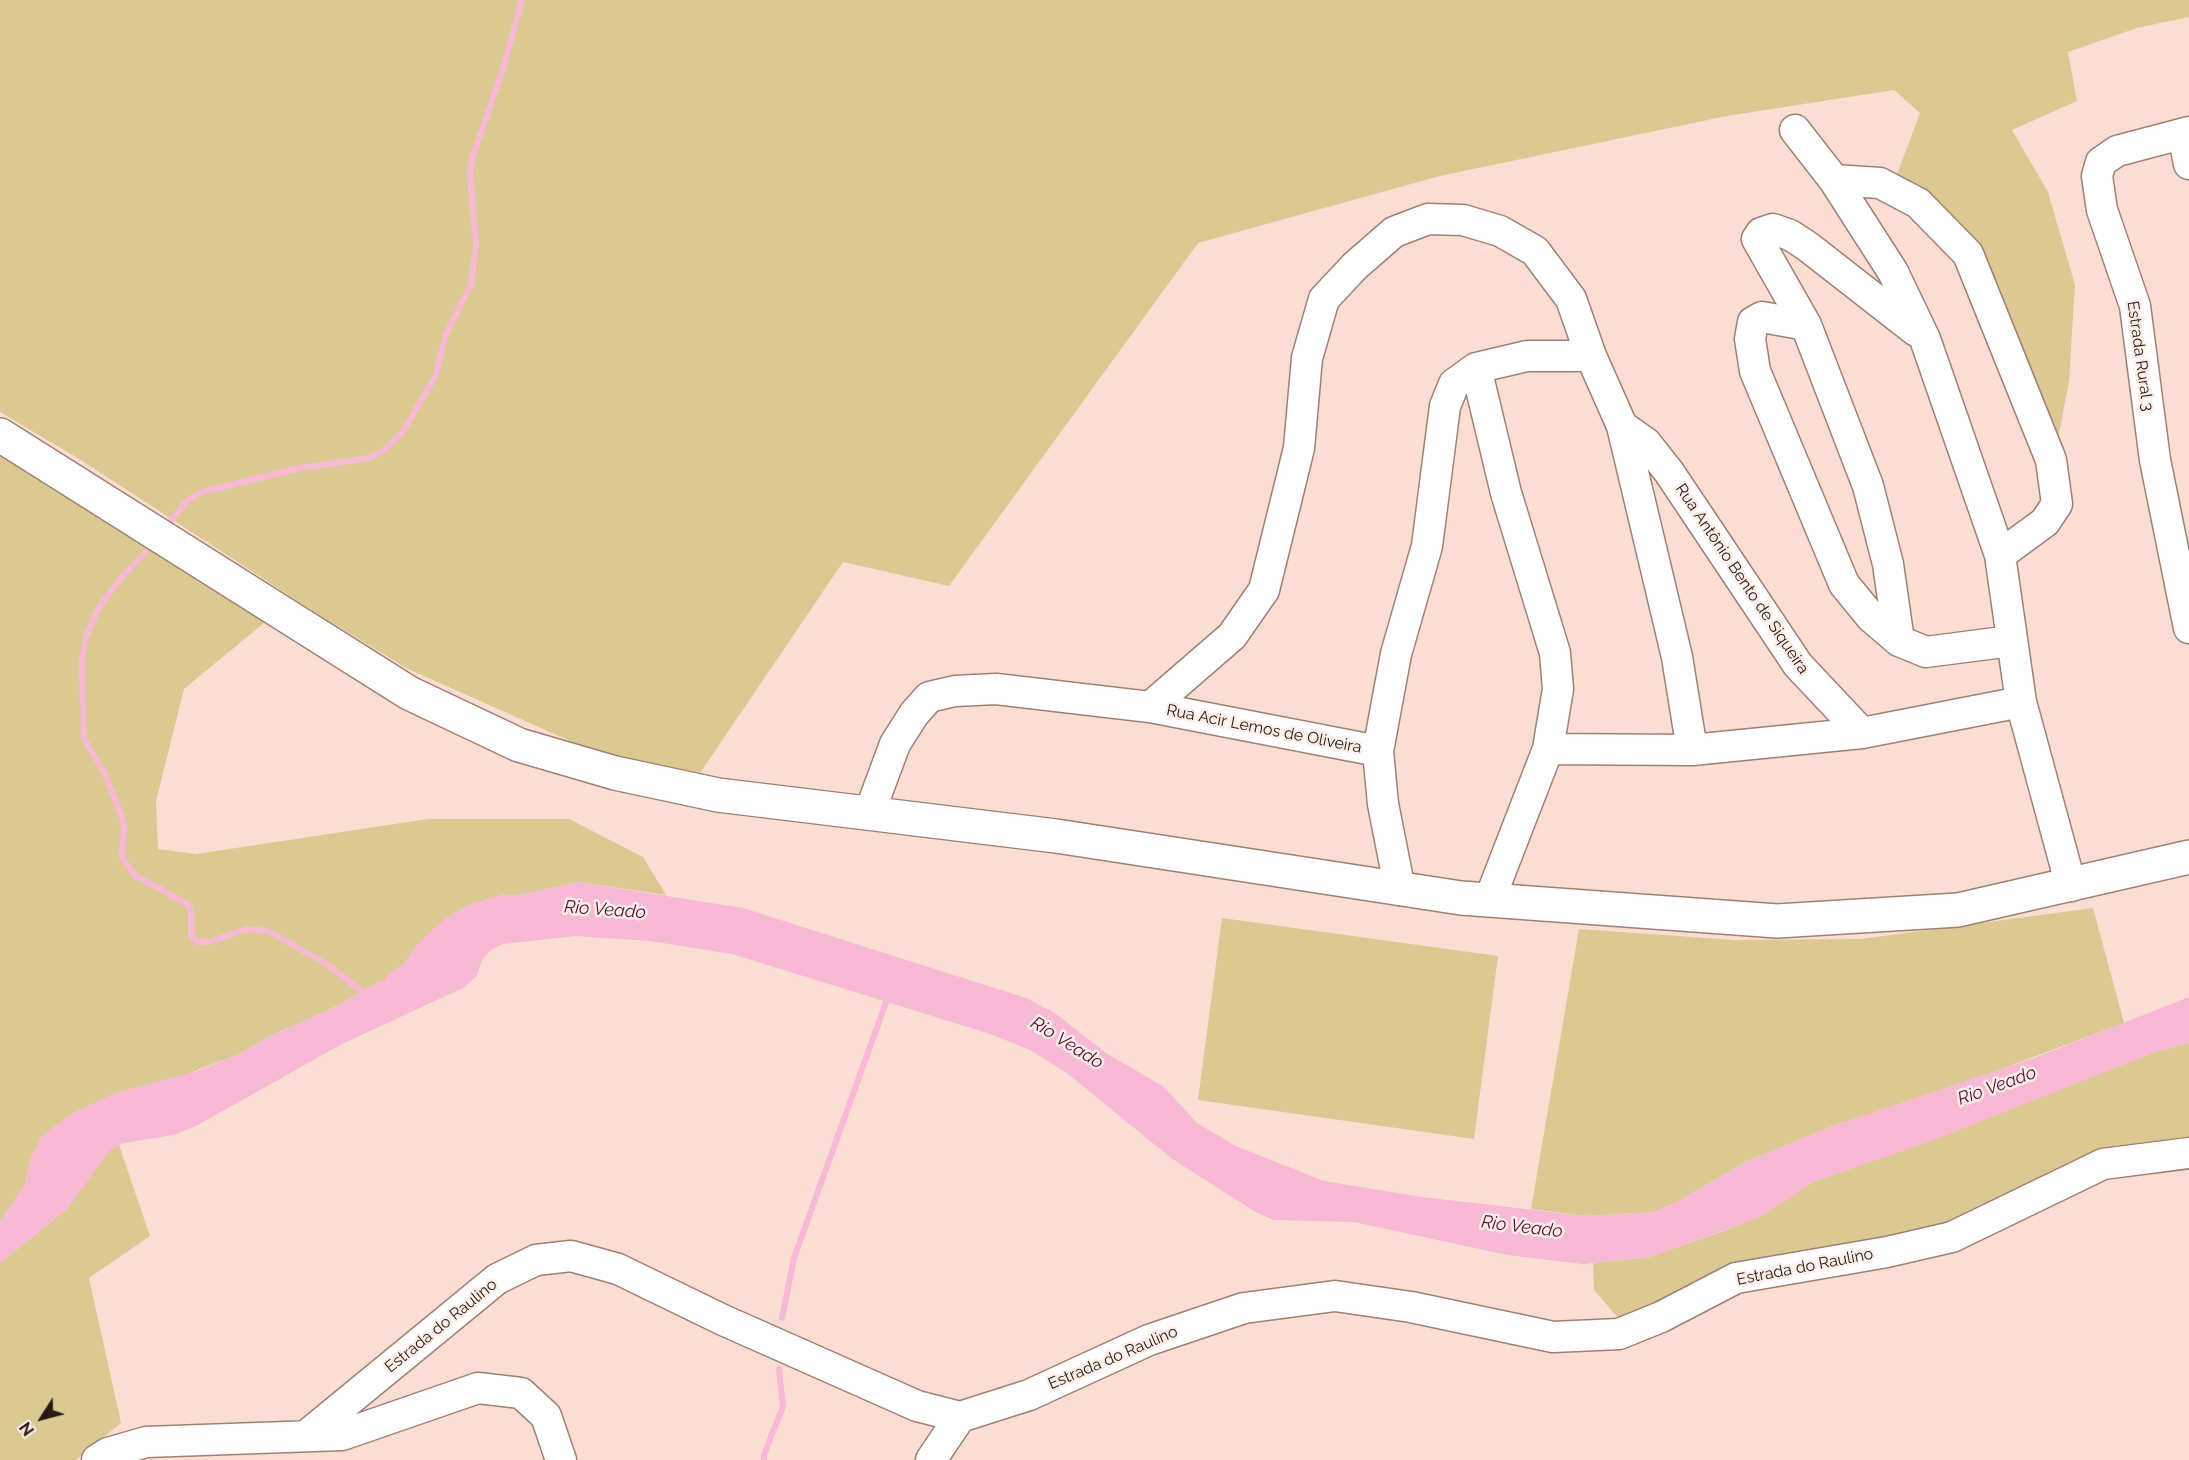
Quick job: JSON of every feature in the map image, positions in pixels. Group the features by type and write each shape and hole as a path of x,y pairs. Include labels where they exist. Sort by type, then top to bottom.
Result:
{"highway":[{"path":"0,435 409,693 519,745 615,773 718,795 1056,836 1400,890 1489,901 1777,921 1958,910 2071,886 2189,857"}],"street":[{"path":"1795,130 1834,180 1893,272 1925,339 2000,555 2021,702 2071,886"},
{"name":"Estrada Rural 3","path":"2189,164 2186,133 2117,151 2101,162 2097,176 2102,210 2135,306 2155,460 2182,565 2189,628"},
{"path":"1834,180 1880,183 1918,203 1968,255 2051,460 2057,504 2045,522 2000,555"},
{"name":"Rua Acir Lemos de Oliveira","path":"1150,707 1232,636 1264,590 1299,448 1307,358 1324,299 1355,266 1394,232 1428,219 1463,220 1500,231 1535,251 1571,299 1591,356"},
{"path":"1899,641 1888,564 1868,486 1806,325 1757,239 1761,232 1773,229 1790,235 1807,246 1901,316 1925,339"},
{"path":"1806,325 1762,317 1753,322 1750,339 1755,371 1844,584 1871,617 1899,641 1926,652 2011,641"},
{"path":"1400,890 1383,804 1378,751 1396,654 1427,546 1445,406 1454,384 1476,368 1527,357 1591,356 1622,426 1677,657 1692,750"},
{"path":"1476,368 1506,493 1555,653 1558,689 1548,749 1489,901"},
{"name":"Rua Antônio Bento de Siqueira","path":"1622,426 1646,443 1669,471 1798,665 1862,733"},
{"name":"Rua Acir Lemos de Oliveira","path":"869,814 895,744 914,714 929,697 955,691 996,689 1150,707 1378,751"},
{"path":"1548,749 1692,750 1862,733 2021,702"},
{"name":"Estrada do Raulino","path":"307,1435 497,1279 536,1260 571,1256 618,1269 723,1320 917,1407 960,1417 1029,1395 1149,1340 1234,1311 1335,1296 1411,1307 1553,1337 1619,1334 1661,1317 1736,1278 1887,1252 1952,1237 2103,1164 2189,1154"},
{"path":"97,1460 108,1453 146,1442 342,1435 478,1388 521,1393 546,1416 561,1460"},
{"path":"932,1460 960,1417"}],"shaded area":[{"path":"0,0 2189,0 2189,17 2137,28 2068,52 2077,101 2012,130 2048,192 2075,285 2069,381 2056,450 1983,285 1889,196 1920,113 1894,90 1727,116 1440,176 1198,243 949,586 843,562 694,782 624,765 406,668 321,616 79,459 0,412"},
{"path":"0,445 270,618 184,689 156,801 158,849 196,854 428,819 569,819 643,857 666,895 579,882 515,896 484,909 449,942 409,973 377,983 327,1011 272,1035 237,1055 197,1070 31,1158 25,1185 0,1221"},
{"path":"2093,908 2124,1023 1929,1096 1841,1123 1747,1161 1677,1202 1654,1212 1586,1216 1531,1209 1579,929 1734,940 1861,939"},
{"path":"1222,918 1498,956 1474,1139 1198,1100"},
{"path":"2189,1043 2189,1151 1928,1235 1625,1326 1594,1290 1593,1263 1649,1257 1729,1229 1765,1214 1811,1183 2155,1052"},
{"path":"119,1145 150,1236 89,1278 121,1423 76,1460 0,1460 0,1263 69,1207 108,1151"}],"water":[{"path":"579,882 743,908 1026,998 1055,1013 1106,1053 1164,1087 1197,1123 1236,1146 1324,1181 1422,1197 1586,1216 1654,1212 1677,1202 1747,1161 1841,1123 2034,1058 2189,997 2189,1043 2155,1052 1942,1137 1811,1183 1765,1214 1742,1224 1649,1257 1583,1264 1507,1255 1354,1222 1273,1220 1254,1211 1171,1158 1068,1074 1030,1050 990,1034 732,954 650,941 576,936 503,944 491,950 482,960 476,977 463,988 342,1044 196,1126 174,1135 124,1143 109,1151 69,1207 0,1263 0,1221 25,1185 31,1158 42,1135 75,1112 115,1093 197,1071 237,1055 272,1035 327,1011 377,983 409,973 449,942 484,909 515,896"}],"waterway":[{"path":"168,524 188,500 201,492 301,468 369,458 383,451 402,433 435,377 447,332 471,285 476,245 470,174 472,159 503,69 522,0"},
{"path":"145,553 120,579 98,609 86,637 82,661 84,739 103,770 121,814 124,824 122,858 136,876 188,904 191,913 191,935 197,942 210,942 247,929 268,931 325,963 367,995"},
{"name":"Rio Veado","path":"401,987 415,978 431,956 457,932 474,922 507,912"},
{"path":"782,1318 794,1258 889,994"},
{"path":"764,1460 783,1406 779,1369"}]}
